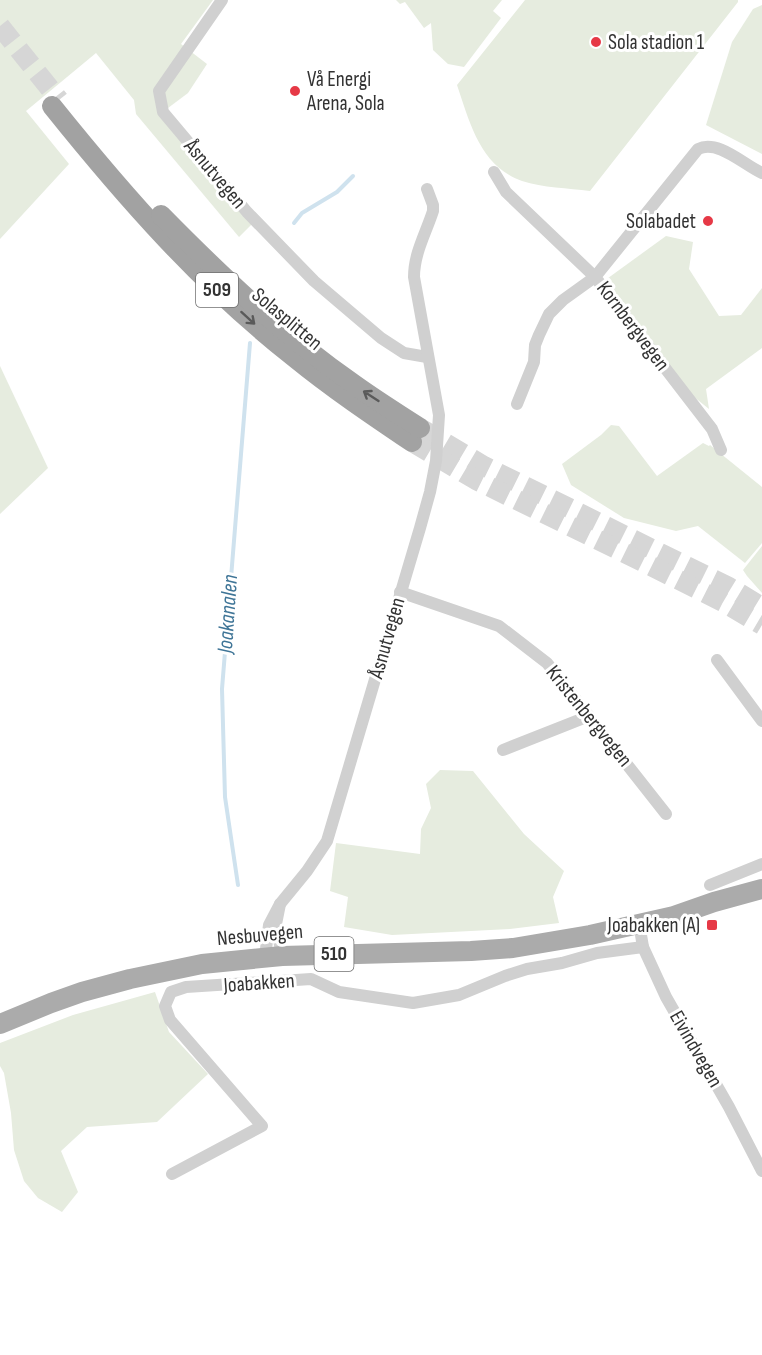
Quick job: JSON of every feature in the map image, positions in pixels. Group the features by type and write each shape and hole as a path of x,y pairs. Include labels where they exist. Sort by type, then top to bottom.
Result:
{"highway":[{"name":"Solasplitten","path":"55,103 208,262 302,345 416,435"}],"main road":[{"name":"Nesbuvegen","path":"0,1024 51,1002 130,979 202,964 274,957 513,948 590,935 674,916 712,894 762,889"},
{"name":"Nesbuvegen","path":"712,894 762,903"}],"street":[{"name":"Åsnutvegen","path":"222,0 159,91 163,112 247,212 314,281 396,348 404,353 427,357"},
{"name":"Kornbergvegen","path":"721,450 712,429 595,277 698,149 712,146 721,149 762,173"},
{"path":"494,172 506,192 595,277 563,300 549,314 535,345 534,362 517,404"},
{"name":"Åsnutvegen","path":"274,957 280,904 307,871 327,841 430,492 436,461 439,415 414,277 416,254 433,211 427,189"},
{"name":"Kristenbergvegen","path":"400,592 499,626 548,663 666,814"},
{"path":"717,660 762,721"},
{"path":"503,750 589,716"},
{"path":"712,894 762,864"},
{"name":"Eivindvegen","path":"639,923 643,947 666,997 729,1107 762,1171"},
{"name":"Joabakken","path":"172,1174 262,1126 170,1020 165,1006 171,992 186,987 311,979 339,992 413,1003 459,995 527,969 562,963 597,953 643,947"}],"shaded area":[{"path":"0,0 213,0 181,44 207,64 188,93 168,108 161,117 252,224 239,237 136,114 134,100 96,53 26,111 69,164 0,239"},
{"path":"396,0 502,0 493,11 501,18 464,67 448,64 433,50 431,23 424,28 405,2 400,4"},
{"path":"525,0 738,0 738,2 590,191 522,181 496,165 486,154 472,128 457,85"},
{"path":"762,5 762,154 706,125 732,42 753,9"},
{"path":"666,236 693,242 689,269 719,316 741,315 762,288 762,348 706,389 709,409 683,388 604,281"},
{"path":"0,366 48,468 0,514"},
{"path":"611,425 619,426 657,476 703,443 710,445 762,487 762,543 745,563 698,526 676,531 624,518 571,485 562,464"},
{"path":"762,546 762,593 743,570"},
{"path":"440,770 473,771 524,834 564,871 553,897 559,923 510,929 392,935 344,927 348,897 330,891 336,843 420,854 421,829 431,808 426,784"},
{"path":"155,992 169,1032 208,1074 157,1122 87,1127 61,1151 78,1192 62,1212 38,1198 24,1181 14,1150 11,1113 4,1073 0,1066 0,1043 73,1015"}],"waterway":[{"name":"Joakanalen","path":"294,223 302,213 337,192 353,176"},
{"name":"Joakanalen","path":"238,885 225,797 222,689 250,343"}],"tunnel":[{"path":"0,26 59,100"},
{"path":"420,428 484,466 729,587 762,607"},
{"path":"412,442 476,480 723,602 762,625"}],"place":[{"name":"Sola stadion 1","path":"596,42"},
{"name":"Vå Energi Arena, Sola","path":"295,91"},
{"name":"Solabadet","path":"708,221"},
{"name":"Joabakken (A)","path":"712,925"}]}
